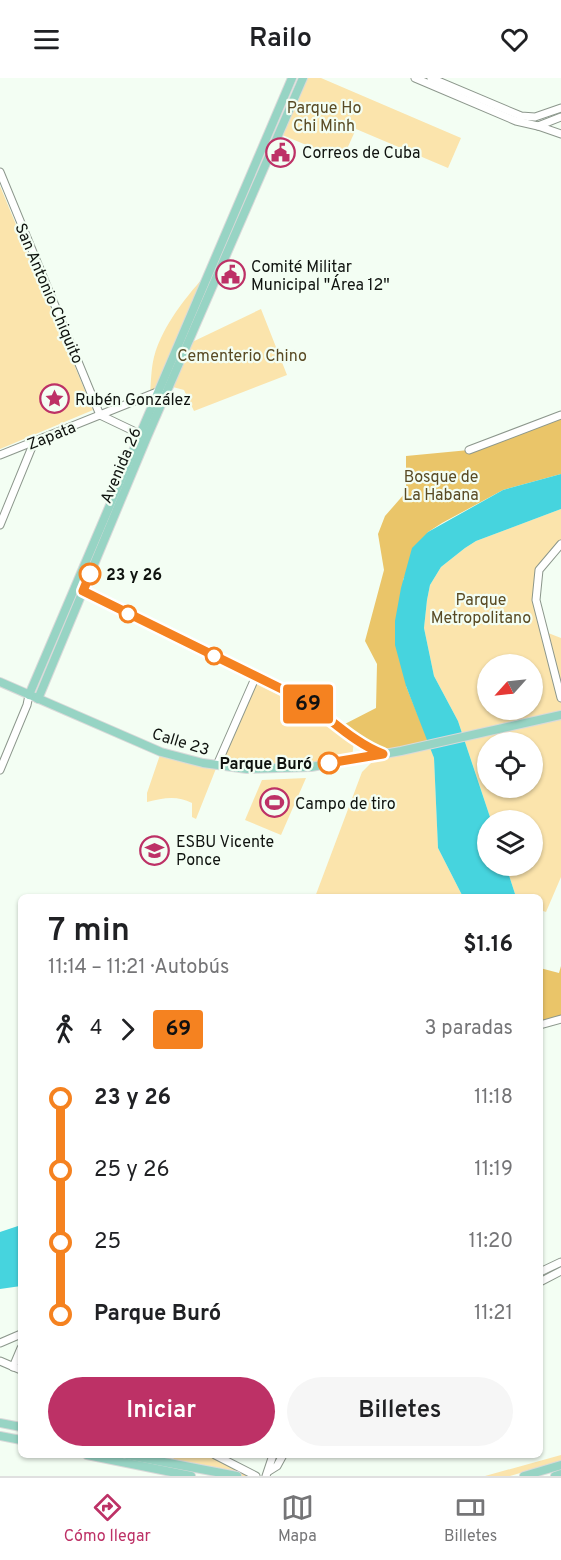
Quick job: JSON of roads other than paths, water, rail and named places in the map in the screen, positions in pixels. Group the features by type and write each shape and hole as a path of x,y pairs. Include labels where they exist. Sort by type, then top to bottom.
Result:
{"main road":[{"name":"Avenida 26","path":"29,695 79,589 143,435 158,392 292,78"},
{"name":"Avenida 26","path":"143,435 169,386 303,78"},
{"path":"38,699 73,615 79,589"},
{"path":"55,637 57,654"},
{"name":"Calle 23","path":"0,682 161,752 217,765 266,769 297,768 401,751 561,715"},
{"path":"0,1425 18,1434"},
{"path":"0,1437 18,1435"},
{"path":"102,1458 191,1476"},
{"path":"142,1458 237,1476"},
{"path":"524,1476 561,1464"},
{"path":"555,1476 561,1474"}],"street":[{"path":"415,78 507,119 558,133"},
{"path":"431,78 521,116 543,115 561,108"},
{"path":"543,115 558,133"},
{"path":"538,126 561,117"},
{"name":"San Antonio Chiquito","path":"0,172 100,415"},
{"name":"Zapata","path":"0,455 169,386"},
{"path":"100,415 143,435"},
{"path":"469,450 561,415"},
{"path":"0,525 34,442"},
{"path":"561,544 539,570 536,600 561,698"},
{"path":"79,589 307,703 356,741 383,754"},
{"path":"217,765 256,676"},
{"path":"0,770 29,695"},
{"path":"543,1024 561,1019"},
{"path":"543,1271 561,1262"},
{"path":"543,1280 561,1271"},
{"path":"0,1343 18,1335"},
{"path":"13,1366 18,1355"},
{"path":"0,1361 18,1368"},
{"path":"221,1458 256,1476"},
{"path":"268,1473 272,1458"},
{"path":"268,1473 277,1466 281,1458"}],"water":[{"path":"561,474 561,509 476,541 465,548 441,567 430,585 427,600 424,628 434,676 458,721 477,778 477,798 484,798 488,810 477,810 477,876 509,876 515,894 461,894 438,848 434,758 406,686 395,645 395,621 412,548 428,532 503,490"},
{"path":"18,1226 18,1286 0,1289 0,1232"}],"place":[{"name":"Correos de Cuba","path":"281,152"},
{"name":"Comité Militar Municipal \"Área 12\"","path":"230,275"},
{"name":"Rubén González","path":"54,399"},
{"name":"23 y 26","path":"90,574"},
{"name":"Parque Buró","path":"329,763"},
{"name":"Campo de tiro","path":"274,803"},
{"name":"ESBU Vicente Ponce","path":"155,850"}],"park label":[{"name":"Parque Ho Chi Minh","path":"324,116"},
{"name":"Cementerio Chino","path":"242,355"},
{"name":"Bosque de La Habana","path":"441,485"},
{"name":"Parque Metropolitano","path":"481,608"}]}
